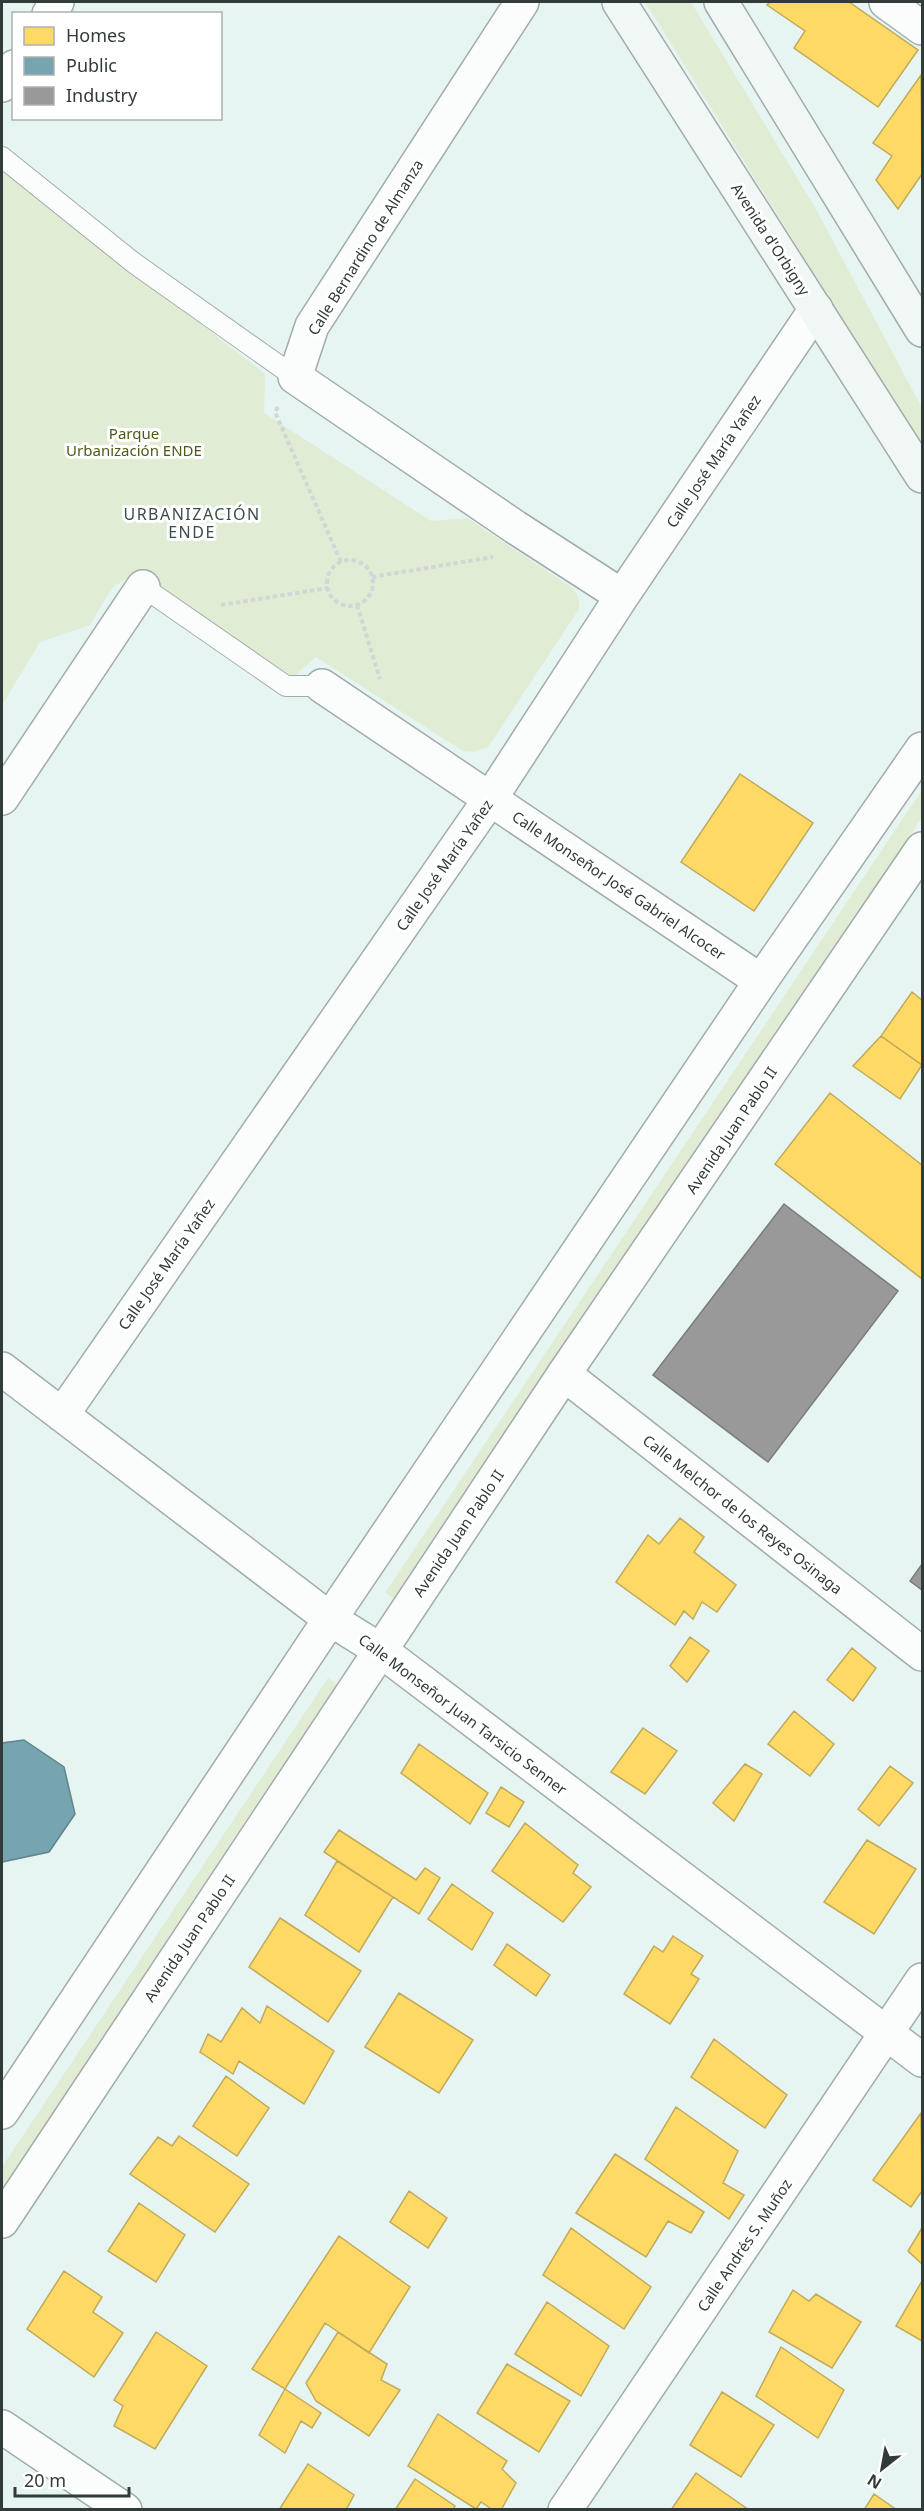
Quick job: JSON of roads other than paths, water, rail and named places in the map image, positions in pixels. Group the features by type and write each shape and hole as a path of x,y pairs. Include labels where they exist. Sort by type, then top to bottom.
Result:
{"main road":[{"name":"Avenida d'Orbigny","path":"619,2 922,476"},
{"path":"721,2 922,330"}],"street":[{"name":"Calle Bernardino de Almanza","path":"295,377 312,326 522,2"},
{"path":"886,2 922,28"},
{"path":"2,85 12,70"},
{"name":"Calle José María Yañez","path":"62,1415 490,799 622,596 816,309"},
{"path":"295,377 515,527 622,596"},
{"path":"2,798 143,587"},
{"name":"Calle Monseñor José Gabriel Alcocer","path":"322,686 761,981"},
{"path":"2,2112 330,1618 761,981 922,749"},
{"name":"Avenida Juan Pablo II","path":"2,2221 564,1374 922,849"},
{"name":"Calle Monseñor Juan Tarsicio Senner","path":"2,1369 330,1618 380,1650 922,2060"},
{"name":"Calle Melchor de los Reyes Osinaga","path":"564,1374 922,1654"},
{"name":"Calle Andrés S. Muñoz","path":"566,2510 922,1980"},
{"path":"2,2427 125,2510"}],"lane":[{"path":"2,157 134,262 295,377"},
{"name":"Calle Monseñor José Gabriel Alcocer","path":"143,587 286,686 322,686"}],"district":[{"name":"URBANIZACIÓN ENDE","path":"192,523"}],"park label":[{"name":"Parque Urbanización ENDE","path":"134,442"}]}
